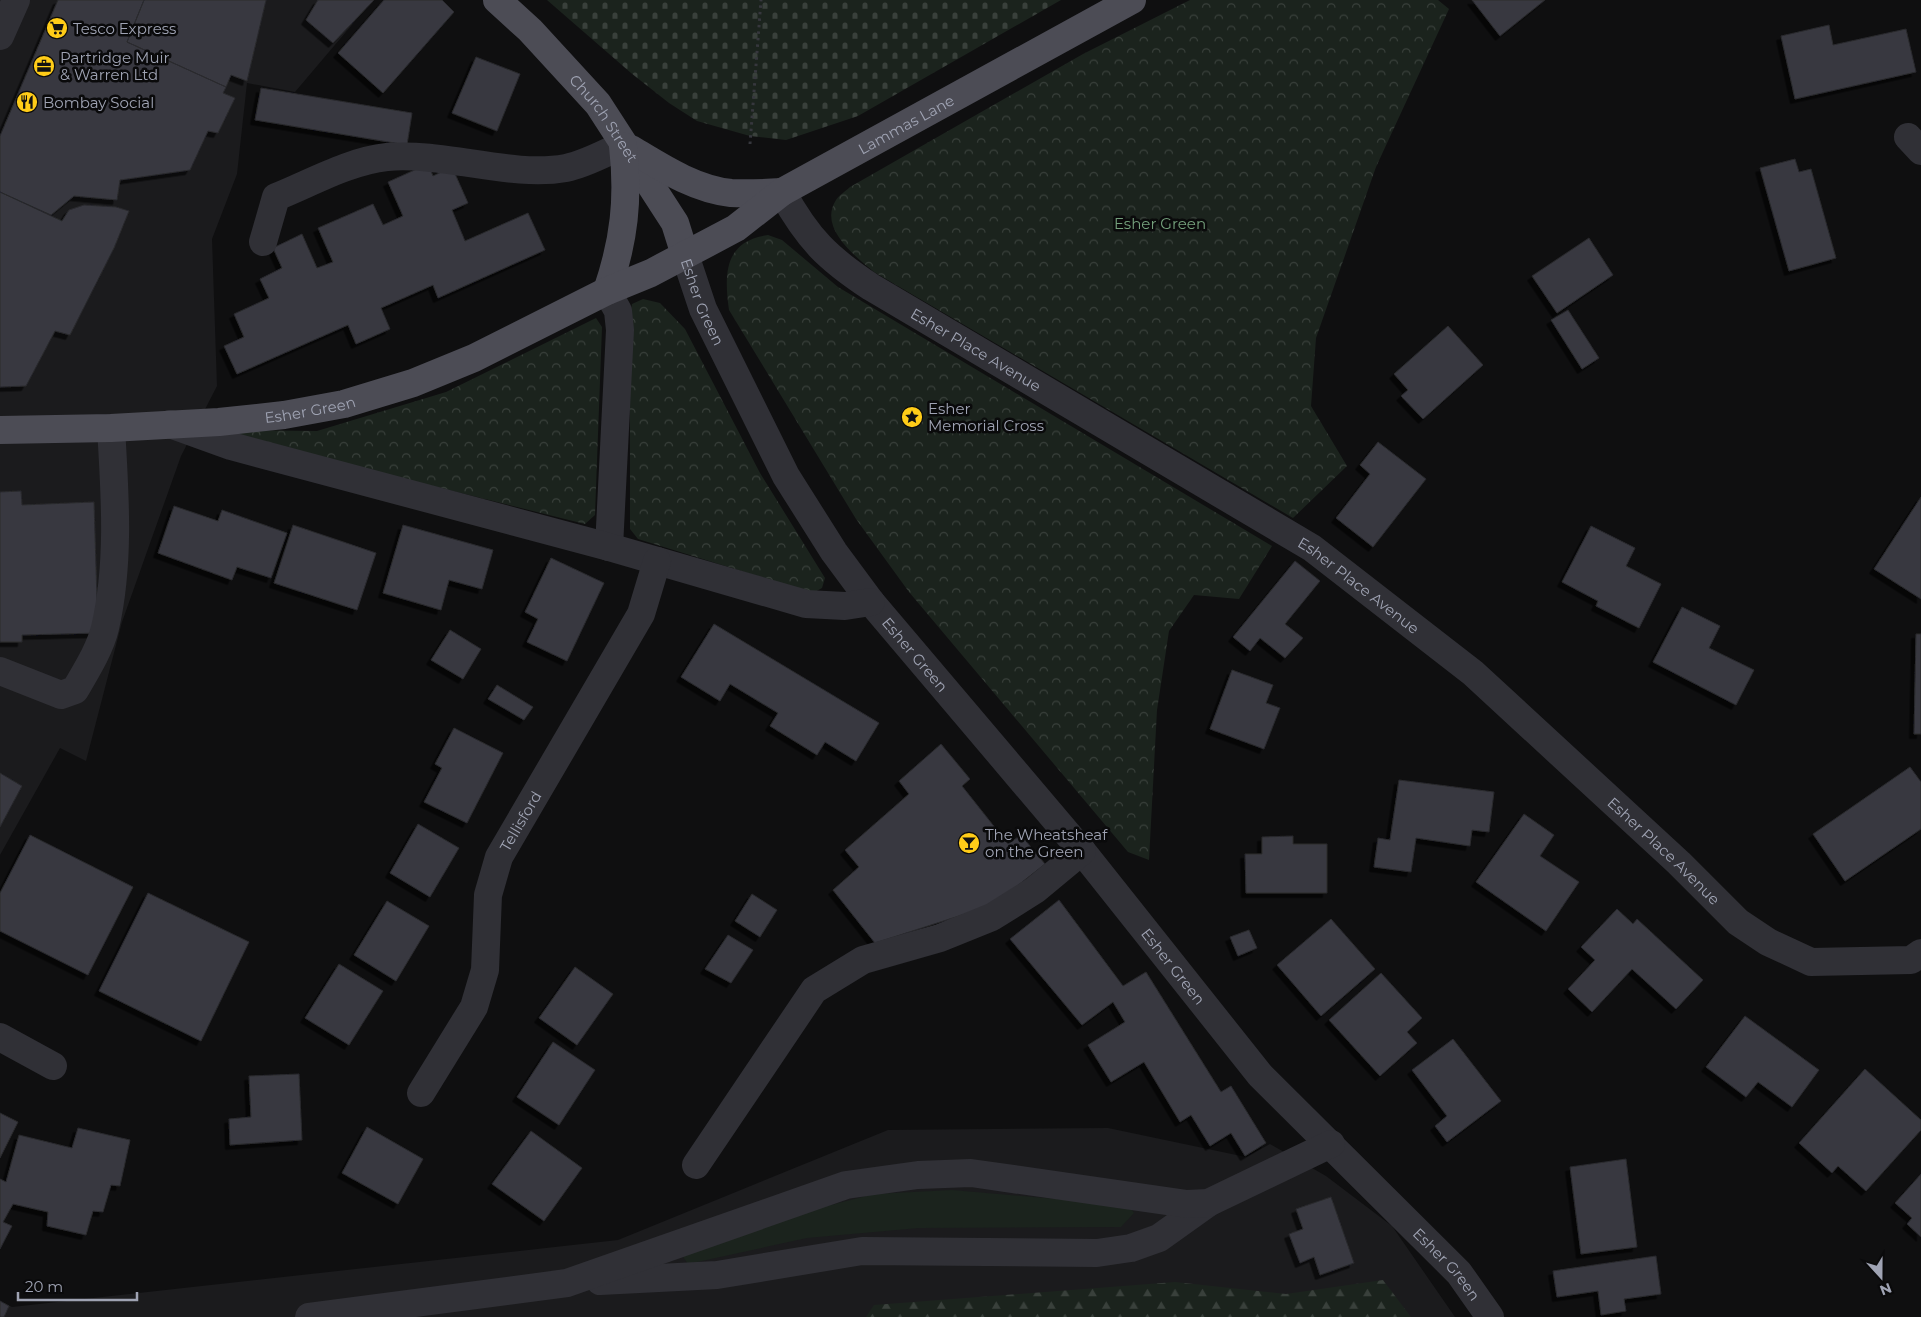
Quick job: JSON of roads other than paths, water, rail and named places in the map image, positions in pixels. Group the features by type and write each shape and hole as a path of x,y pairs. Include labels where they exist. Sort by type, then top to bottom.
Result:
{"main road":[{"name":"Church Street","path":"497,0 530,30 598,104 675,224 685,255"},
{"name":"Lammas Lane","path":"685,255 736,228 782,192 1132,0"},
{"path":"623,145 683,179 704,186 729,193 782,192"},
{"path":"608,291 616,264 626,210 626,173 623,145"},
{"name":"Esher Green","path":"0,430 111,428 170,424 284,415 344,404 413,383 474,358 685,255"}],"street":[{"path":"0,36 16,0"},
{"path":"263,242 276,197 360,163 388,157 465,160 529,171 567,168 623,145"},
{"name":"Esher Place Avenue","path":"782,192 816,244 836,264 871,287 1320,554 1473,673 1679,863 1738,922 1768,942 1811,962 1918,959"},
{"name":"Esher Green","path":"685,255 702,310 786,476 834,552 871,602 1082,851 1260,1075 1459,1273 1490,1317"},
{"path":"608,291 618,311 620,330 609,547"},
{"name":"Esher Green","path":"170,424 231,446 609,547 806,604 845,606 871,602"},
{"path":"0,671 62,695 75,690 96,649 105,629 114,567 111,428"},
{"name":"Tellisford","path":"421,1093 474,1007 485,970 488,895 499,857 641,614 657,561"},
{"path":"696,1165 814,990 863,960 940,938 992,918 1035,890 1082,851"},
{"path":"0,1037 53,1066"},
{"path":"309,1317 567,1283 717,1275 862,1252 1097,1253 1131,1248 1159,1238 1208,1202 1331,1144"},
{"path":"567,1283 846,1185 918,1175 971,1174 1187,1204 1208,1202"}],"place":[{"name":"Tesco Express","path":"57,28"},
{"name":"Partridge Muir & Warren Ltd","path":"44,66"},
{"name":"Bombay Social","path":"27,102"},
{"name":"Esher Memorial Cross","path":"912,417"},
{"name":"The Wheatsheaf on the Green","path":"969,843"}]}
